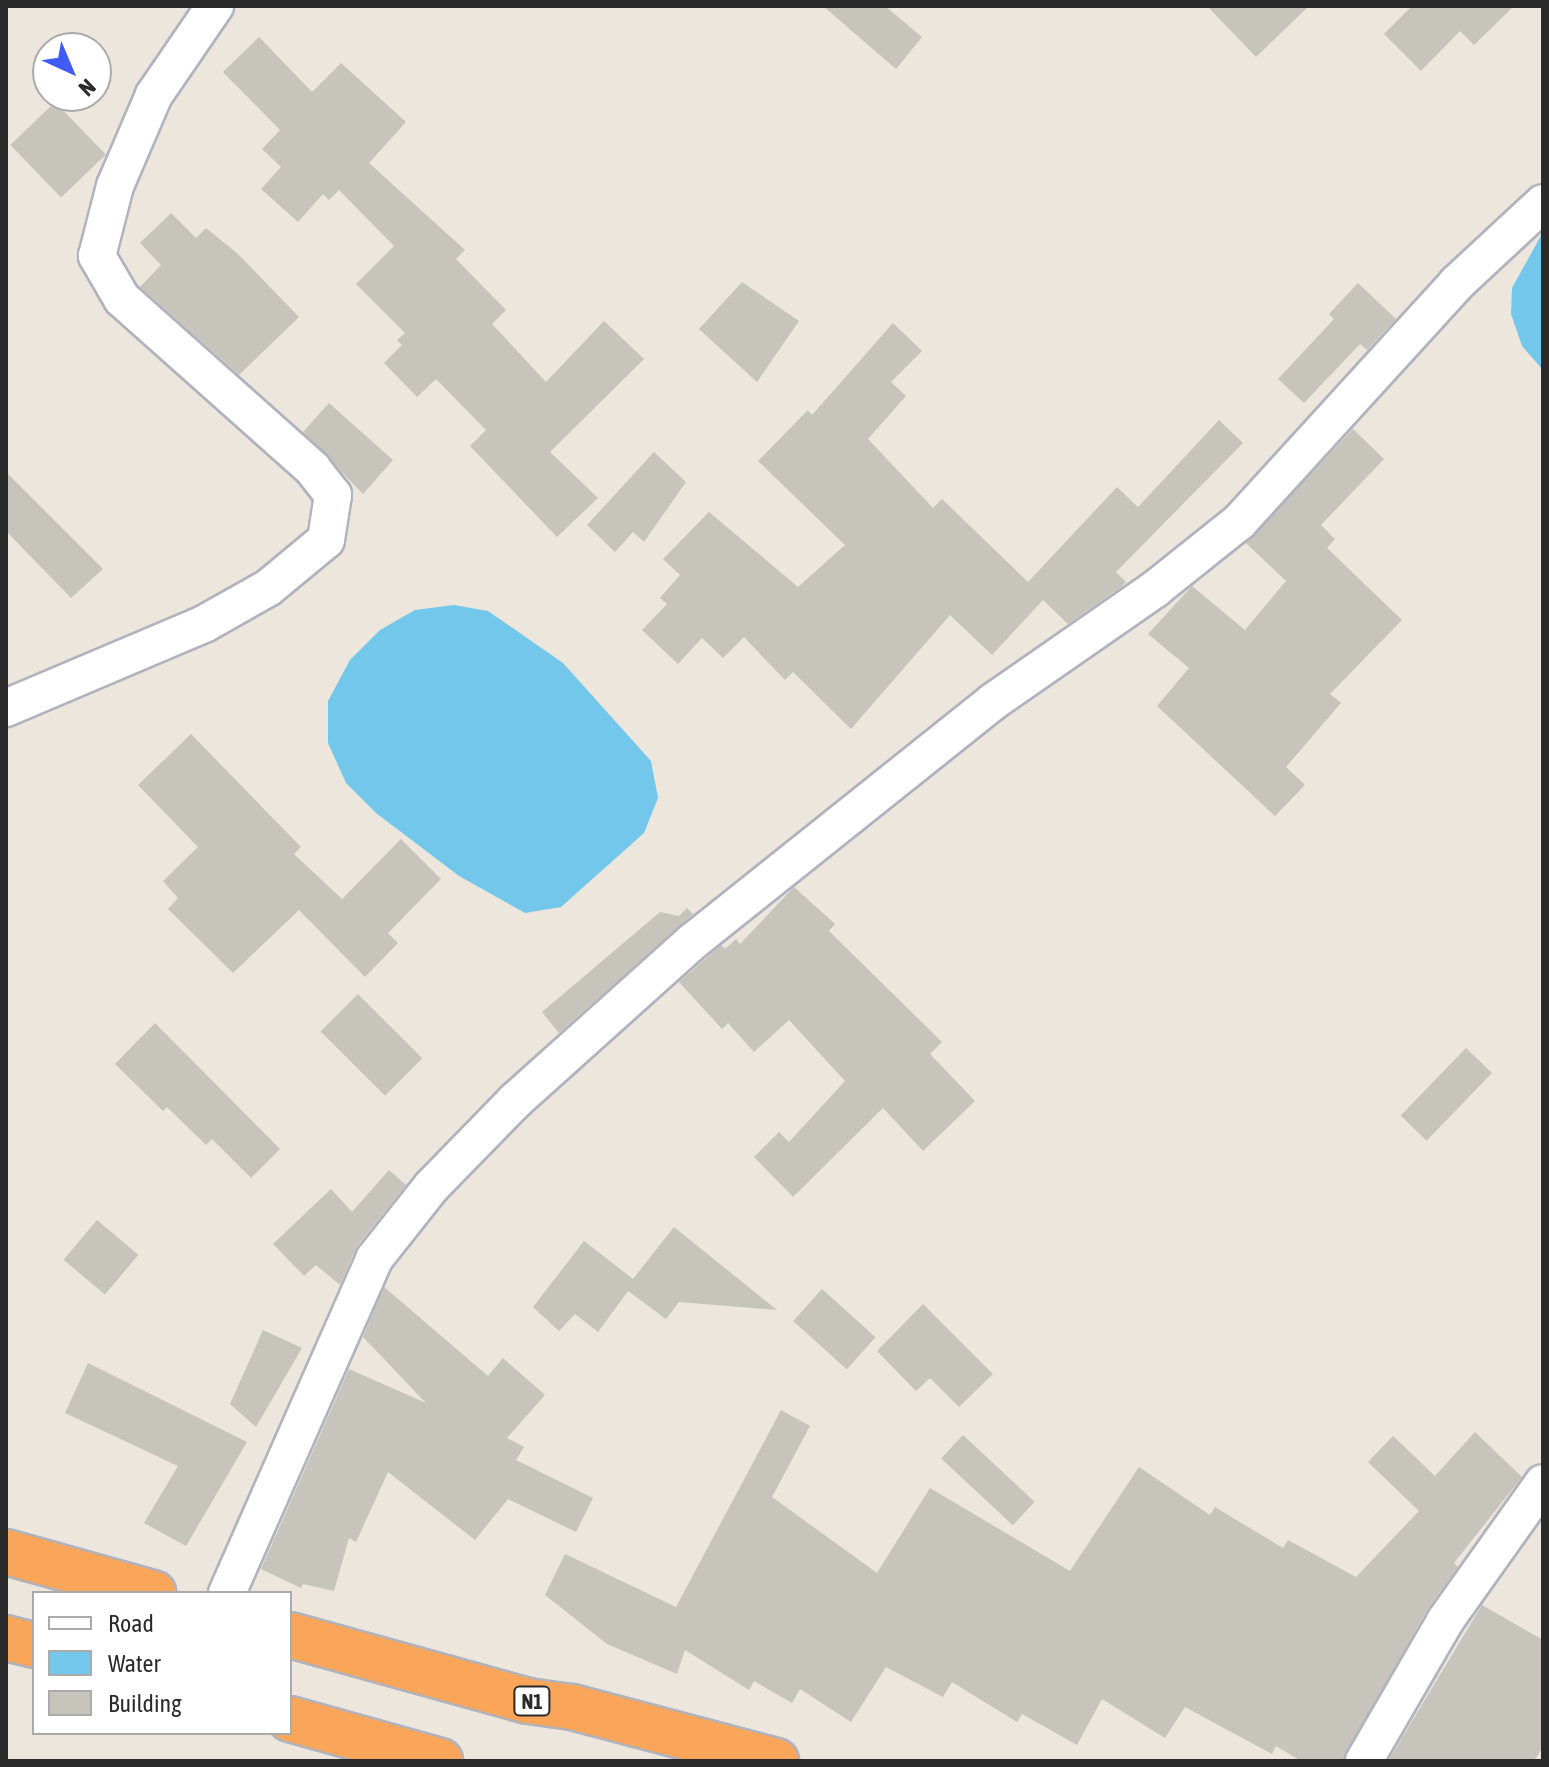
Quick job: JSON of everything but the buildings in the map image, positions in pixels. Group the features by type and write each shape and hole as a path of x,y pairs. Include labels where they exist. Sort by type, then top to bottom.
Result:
{"highway":[{"path":"6,1552 146,1591"},
{"name":"N1","path":"292,1636 776,1761"},
{"path":"6,1638 32,1644"},
{"path":"292,1720 440,1761"}],"street":[{"path":"6,708 204,624 268,588 326,540 333,495 313,469 122,299 97,256 115,186 154,95 215,6"},
{"path":"228,1591 374,1259 431,1187 516,1100 692,942 994,701 1120,614 1239,522 1457,283 1543,203"},
{"path":"1364,1761 1445,1621 1543,1483"}],"water":[{"path":"1543,232 1543,370 1522,346 1511,314 1512,288"},
{"path":"454,605 488,611 563,663 651,761 658,798 644,833 561,907 525,913 459,876 376,813 346,783 328,743 328,701 350,660 380,630 415,610"}]}
